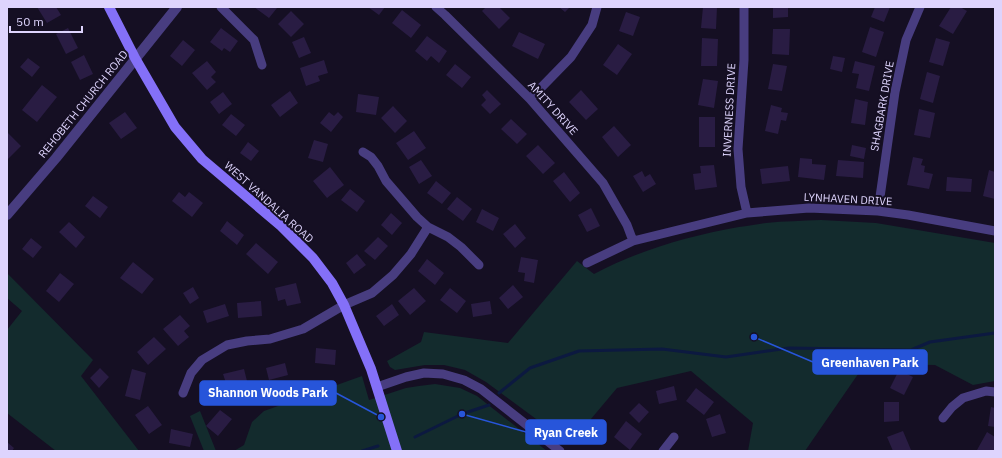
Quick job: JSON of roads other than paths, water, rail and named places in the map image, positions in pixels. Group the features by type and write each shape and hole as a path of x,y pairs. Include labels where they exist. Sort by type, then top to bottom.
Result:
{"main road":[{"name":"WEST VANDALIA ROAD","path":"109,7 135,58 175,128 202,159 281,226 313,258 332,283 344,305 371,369 397,451"}],"street":[{"name":"REHOBETH CHURCH ROAD","path":"7,215 56,158 177,7"},
{"path":"221,7 254,40 262,65"},
{"name":"AMITY DRIVE","path":"436,7 530,99 603,183 627,225 633,241"},
{"path":"530,99 570,58 592,25 597,7"},
{"name":"INVERNESS DRIVE","path":"744,7 744,60 738,149 741,187 747,213"},
{"name":"SHAGBARK DRIVE","path":"878,211 895,92 906,40 920,7"},
{"path":"363,152 371,157 386,181 417,217 428,227 448,237 461,247 479,265"},
{"name":"LYNHAVEN DRIVE","path":"587,263 633,241 747,213 809,208 878,211 995,231"},
{"path":"183,393 191,373 202,360 227,345 270,339 304,329 344,305 372,293 392,275 411,254 428,227"},
{"path":"377,387 406,377 424,373 443,374 464,380 481,389 560,451"},
{"path":"943,418 952,407 963,398 986,391 995,392"},
{"path":"663,451 674,437"}],"waterway":[{"path":"499,393 530,368 579,351 662,349 726,357 789,348 911,350 930,342 995,333"},
{"path":"415,437 462,414 489,405"},
{"path":"362,451 378,446"}],"place":[{"name":"Greenhaven Park","path":"754,337"},
{"name":"Ryan Creek","path":"462,414"},
{"name":"Shannon Woods Park","path":"381,417"}]}
